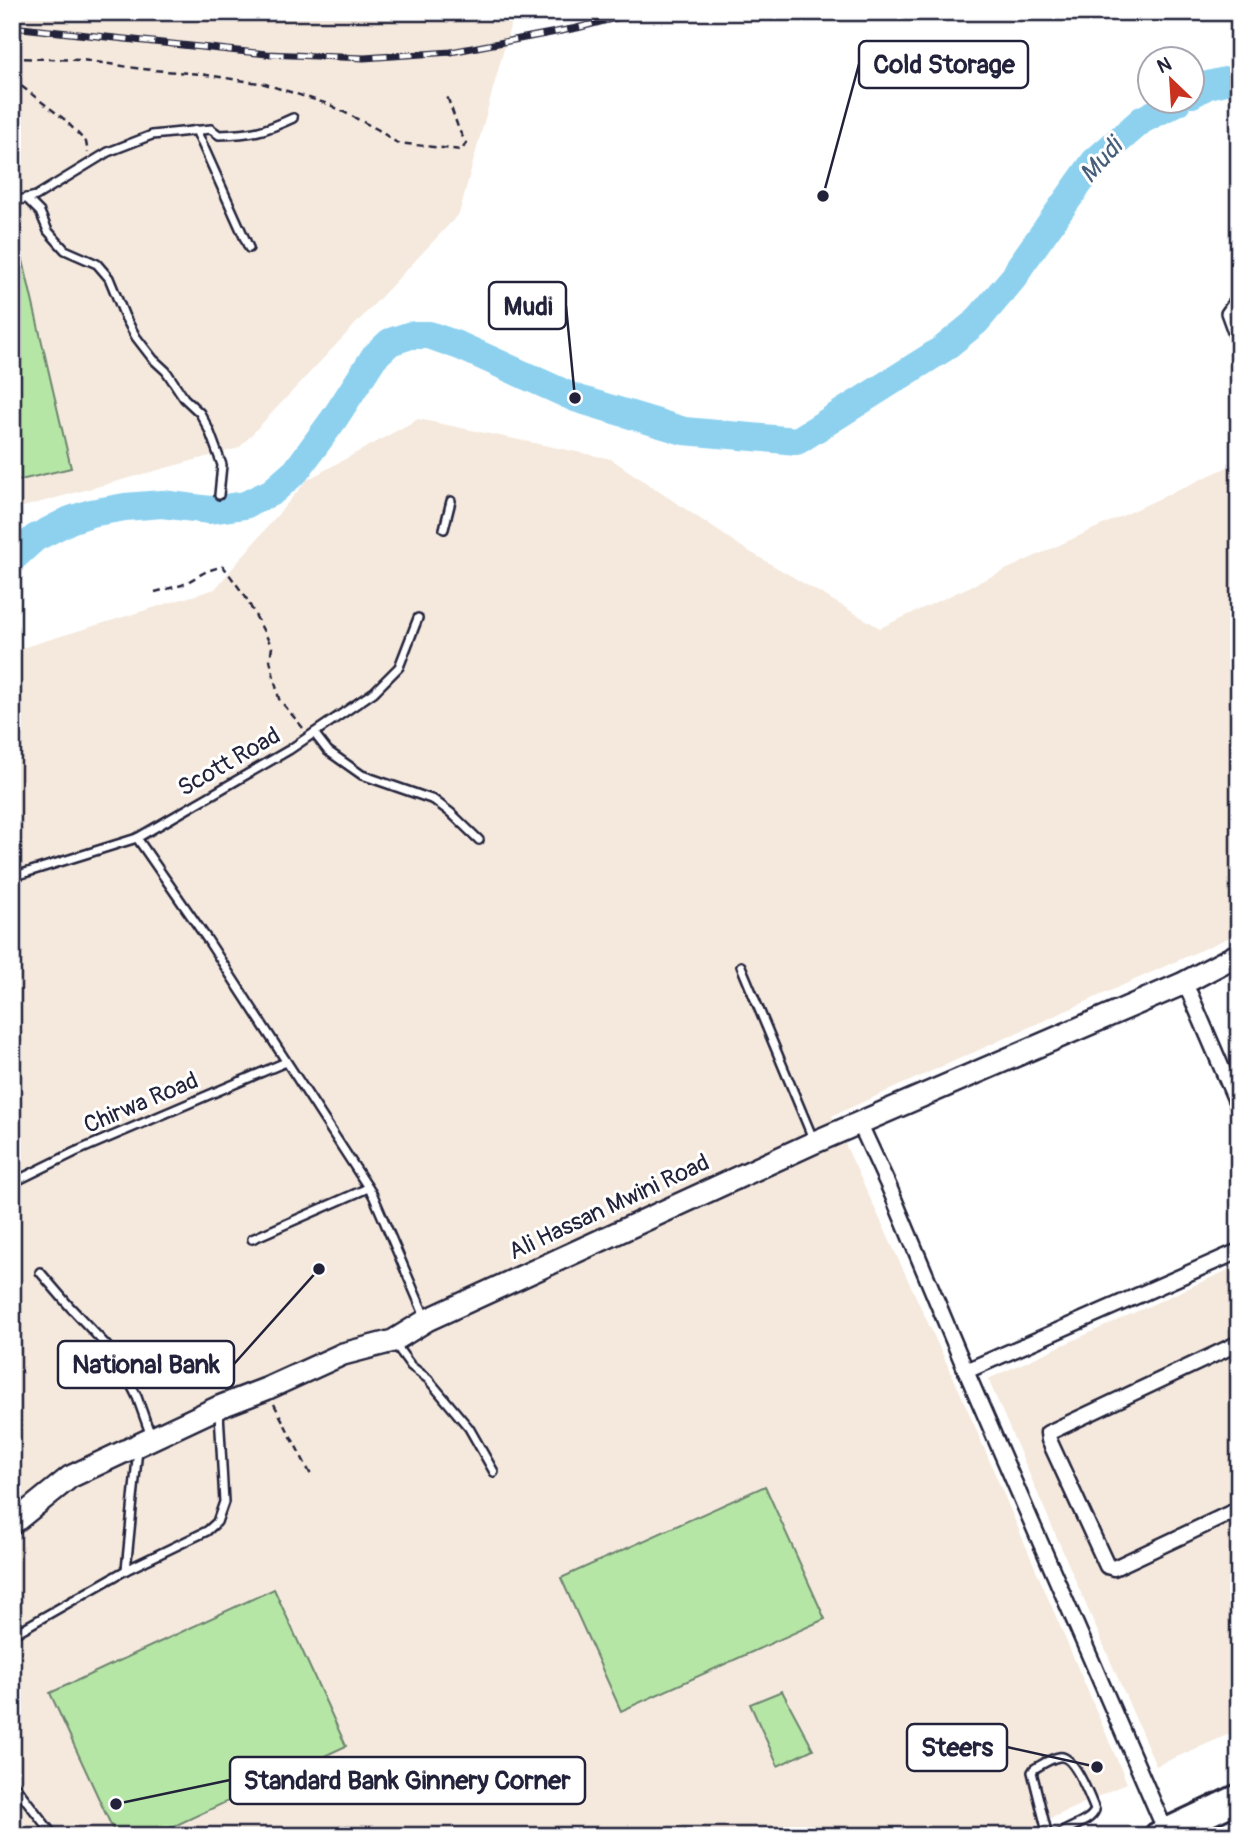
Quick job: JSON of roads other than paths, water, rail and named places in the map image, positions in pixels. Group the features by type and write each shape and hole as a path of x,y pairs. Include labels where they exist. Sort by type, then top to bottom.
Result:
{"highway":[{"path":"1162,1834 1239,1798"}],"main road":[{"name":"Ali Hassan Mwini Road","path":"12,1524 71,1477 219,1407 343,1354 393,1341 427,1320 814,1142 1182,984 1239,954"}],"street":[{"path":"1182,984 1190,995 1239,1108"},
{"path":"859,1122 889,1186 1162,1834"},
{"path":"966,1371 1239,1251"},
{"path":"1239,1343 1048,1433 1107,1566 1114,1568 1239,1509"}],"lane":[{"path":"12,202 36,196 108,152 152,135 211,129 219,135 253,134 269,130 293,118"},
{"path":"196,130 249,248"},
{"path":"26,198 40,212 48,231 65,250 97,264 110,278 136,337 166,371 184,398 200,413 222,465 219,495"},
{"path":"1239,299 1234,300 1225,313 1233,335 1239,338"},
{"path":"444,529 451,501"},
{"name":"Scott Road","path":"12,877 137,838 289,750 374,692 399,667 418,618"},
{"path":"312,735 328,751 362,775 434,800 479,840"},
{"path":"137,838 207,939 373,1195 427,1320"},
{"path":"741,966 814,1142"},
{"name":"Chirwa Road","path":"12,1183 75,1152 286,1062"},
{"path":"252,1238 368,1188"},
{"path":"40,1272 119,1361 137,1397 145,1443 126,1570"},
{"path":"393,1341 411,1366 428,1379 469,1427 494,1472"},
{"path":"12,1634 126,1570 207,1531 217,1522 224,1502 219,1407"},
{"path":"1048,1836 1032,1772 1058,1756 1064,1756 1077,1772 1095,1810 1092,1816 1057,1836"},
{"path":"12,1782 54,1836"}],"waterway":[{"name":"Mudi","path":"1206,86 1239,78"},
{"name":"Mudi","path":"12,559 35,538 70,520 91,513 162,504 210,510 245,505 272,492 296,471 374,357 390,342 411,335 429,335 460,346 575,398 684,431 797,441 943,349 976,322 1015,276 1095,161 1150,116"}],"railway":[{"path":"12,27 267,54 364,58 451,52 577,28 638,12"}],"place":[{"name":"Cold Storage","path":"823,196"},
{"name":"Mudi","path":"575,398"},
{"name":"National Bank","path":"319,1269"},
{"name":"Steers","path":"1097,1767"},
{"name":"Standard Bank Ginnery Corner","path":"116,1804"}]}
